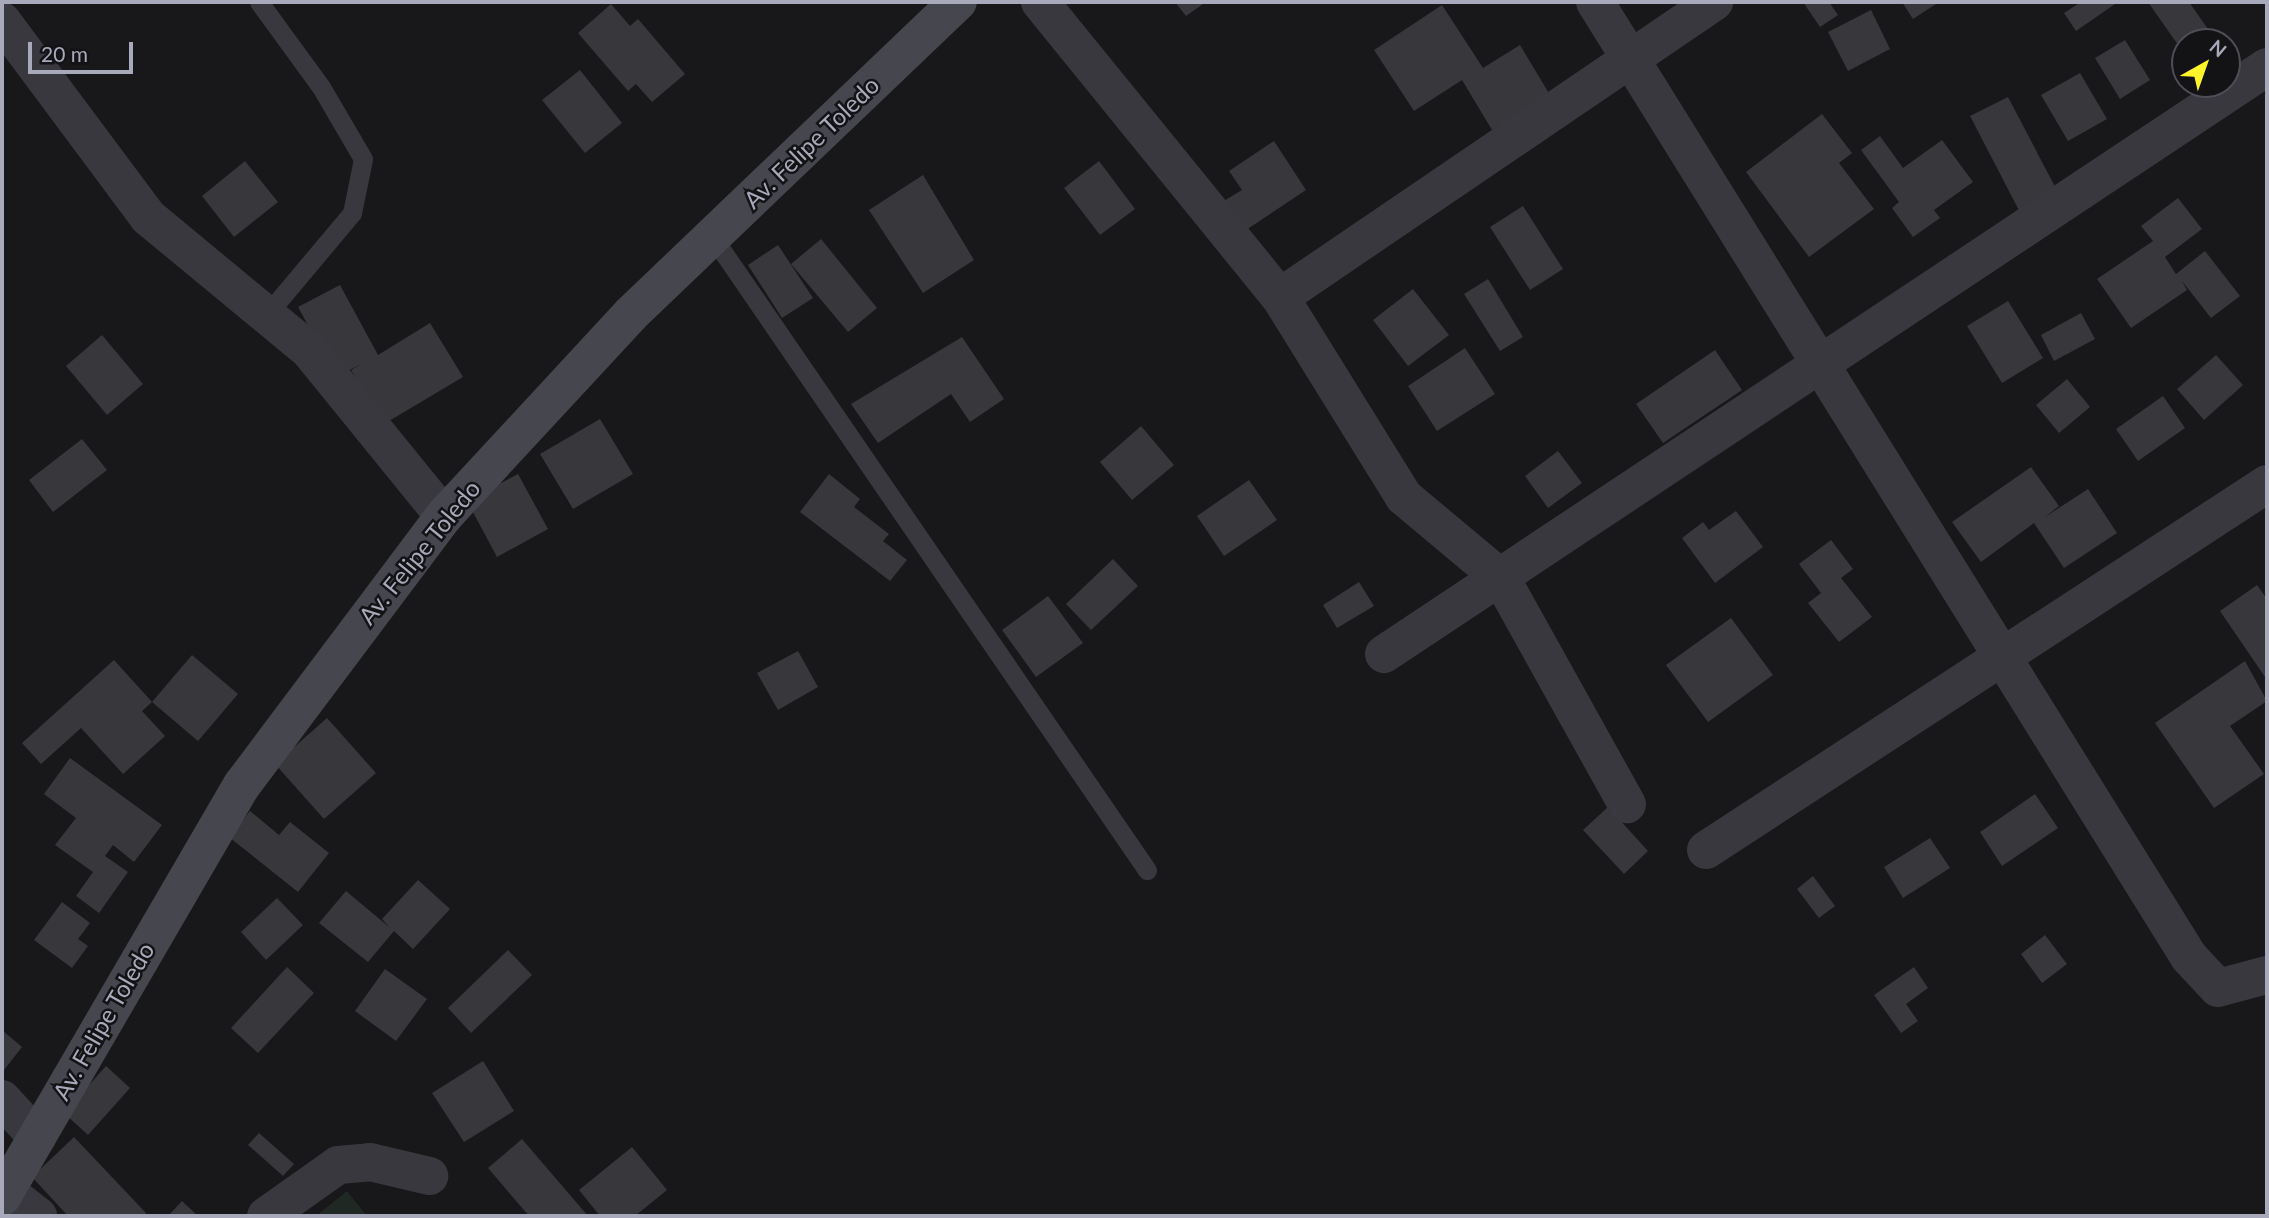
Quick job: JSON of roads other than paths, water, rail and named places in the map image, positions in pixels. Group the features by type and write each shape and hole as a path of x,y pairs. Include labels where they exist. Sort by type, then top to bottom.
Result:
{"main road":[{"name":"Av. Felipe Toledo","path":"4,1194 242,785 444,516 712,236 958,2"}],"street":[{"path":"1040,2 1280,297 1404,496 1501,578 1627,804"},
{"path":"1595,2 1998,659 2189,957 2218,988 2267,975"},
{"path":"1280,297 1714,2"},
{"path":"2,21 148,217 268,313 309,350 444,516"},
{"path":"1384,654 1820,369 2267,67"},
{"path":"1706,850 2267,484"},
{"path":"2,1099 37,1136"},
{"path":"266,1216 338,1165 370,1162 429,1176"},
{"path":"4,1194 38,1216"}],"lane":[{"path":"259,2 321,87 363,159 352,214 268,313"},
{"path":"712,236 1147,870"}]}
